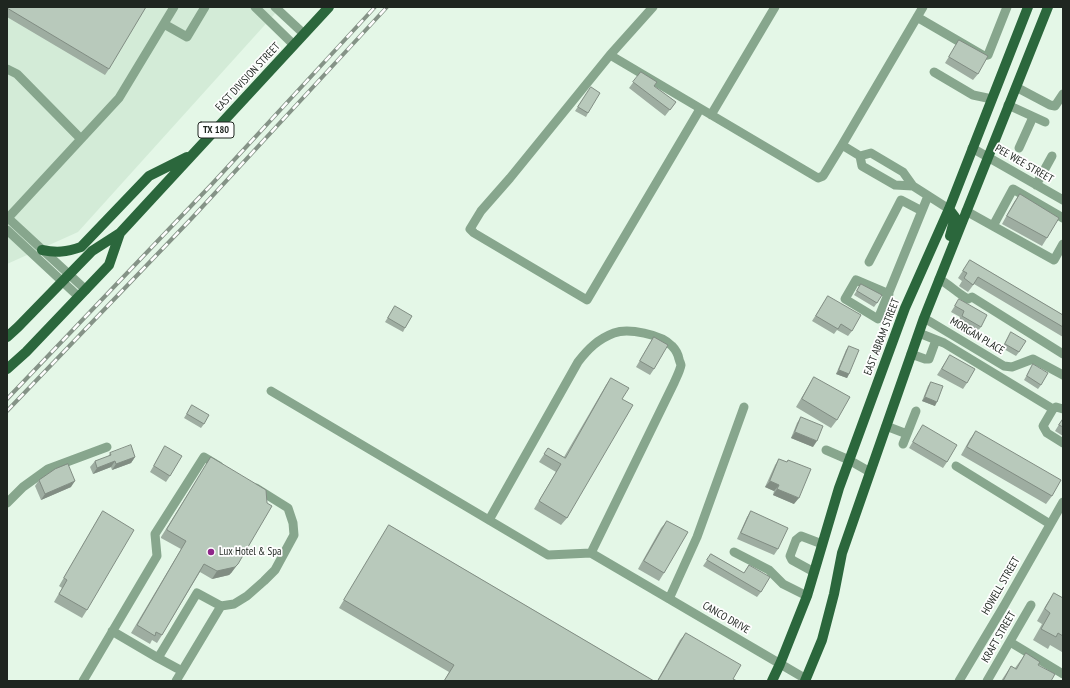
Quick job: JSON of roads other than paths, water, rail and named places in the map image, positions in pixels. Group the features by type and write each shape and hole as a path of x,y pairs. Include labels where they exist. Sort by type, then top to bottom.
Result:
{"main road":[{"name":"EAST DIVISION STREET","path":"7,337 92,251 120,233 329,7"},
{"name":"EAST ABRAM STREET","path":"772,681 807,596 849,460 905,308 949,209 1028,7"},
{"path":"806,680 822,640 834,594 842,553 911,354 987,157 1048,7"},
{"path":"42,250 55,252 68,251 81,247 149,176 192,155"},
{"path":"929,306 930,290 934,275 954,220 954,215 949,209"},
{"name":"EAST DIVISION STREET","path":"7,369 26,352 110,265 120,233"}],"street":[{"path":"82,294 42,250 7,219 120,98 174,7"},
{"path":"164,24 186,37 205,7"},
{"path":"255,7 294,45"},
{"path":"275,7 304,34"},
{"path":"653,7 610,55 510,178 481,211 470,229 474,233 586,300 700,109"},
{"path":"712,115 775,7"},
{"path":"610,55 818,178 823,176 923,7"},
{"path":"917,17 984,56 988,55 1007,7"},
{"path":"7,69 17,74 81,140"},
{"path":"934,72 973,95 992,99"},
{"path":"1016,86 1055,106 1063,94"},
{"path":"1008,105 1045,122"},
{"path":"1019,148 1033,117"},
{"path":"842,145 860,156 871,153 903,172 913,186 949,209"},
{"name":"PEE WEE STREET","path":"972,148 1063,200"},
{"path":"860,156 862,166 895,185 913,186"},
{"path":"1036,185 1052,156"},
{"path":"993,226 1020,176"},
{"path":"1013,190 1063,218"},
{"path":"889,294 856,280 845,299 878,319 889,294 928,196"},
{"path":"869,262 901,200 922,212"},
{"path":"966,211 1054,260 1063,244"},
{"path":"7,230 66,278"},
{"path":"939,279 953,288 956,292 968,299 972,298 1063,354"},
{"name":"MORGAN PLACE","path":"924,318 1004,366 1012,367 1033,359 1063,375"},
{"path":"271,391 548,555 591,553 674,383 681,365 678,354 672,345 661,338 645,333 615,332 588,348 578,362 489,520"},
{"path":"919,333 944,343 1053,409 1056,407 1063,410"},
{"path":"911,354 924,359 929,359 936,340"},
{"path":"669,599 697,537 744,407"},
{"path":"1053,409 1043,426 1047,433 1063,443"},
{"path":"903,444 916,411"},
{"path":"886,426 907,434"},
{"path":"7,503 23,487 48,469 107,447"},
{"path":"826,450 849,460 870,472"},
{"path":"83,681 157,556 155,534 204,457 230,472"},
{"path":"956,466 1050,524"},
{"path":"158,658 198,593 221,606 234,604 247,596 275,570 294,535 295,527 288,508 249,484"},
{"name":"HOWELL STREET","path":"959,681 1063,502"},
{"path":"814,572 792,560 790,556 796,540 801,536 822,544"},
{"path":"734,552 769,570 783,584 807,596"},
{"name":"CANCO DRIVE","path":"591,553 806,680"},
{"name":"KRAFT STREET","path":"987,681 1031,605"},
{"path":"176,681 221,606"},
{"path":"112,631 182,671"},
{"path":"1010,642 1061,676"}],"railway":[{"path":"7,399 212,184 375,7"},
{"path":"7,411 192,218 387,7"}],"place":[{"name":"Lux Hotel & Spa","path":"211,552"}]}
